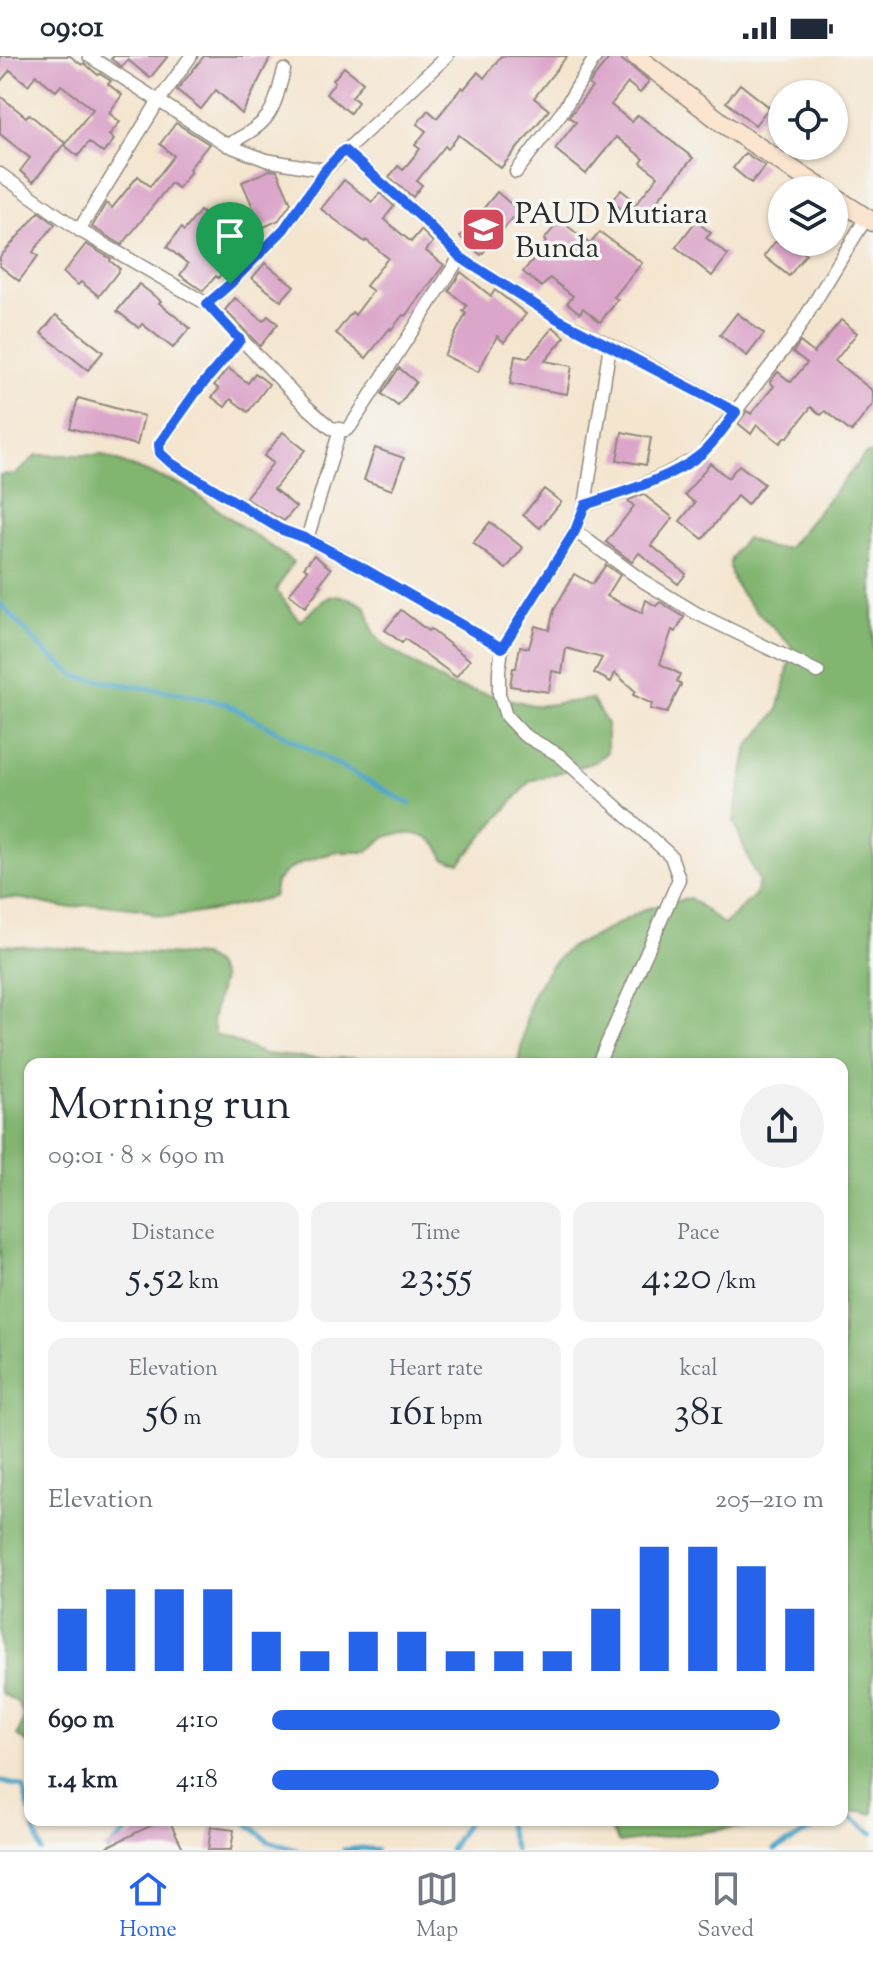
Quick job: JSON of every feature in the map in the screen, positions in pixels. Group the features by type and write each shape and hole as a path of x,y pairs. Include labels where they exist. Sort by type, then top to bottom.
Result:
{"main road":[{"path":"636,56 725,125 803,176"},
{"path":"848,206 870,220"}],"street":[{"path":"89,56 227,145 266,160 325,170"},
{"path":"79,230 158,102 191,56"},
{"path":"207,304 284,229 325,170 344,150 447,56"},
{"path":"516,172 562,112 596,56"},
{"path":"227,145 254,130 266,119 277,101 284,70"},
{"path":"344,150 423,219 460,257 556,318 736,412"},
{"path":"0,174 79,230 207,304 306,406 331,428 340,430 350,427 460,257"},
{"path":"585,505 631,490 701,455 792,339 870,220"},
{"path":"240,340 196,392 159,444 160,453 171,463 280,529 307,539 363,568 502,648"},
{"path":"601,1058 679,879 671,856 559,755 524,735 506,716 499,694 499,671 502,648 575,531 585,505 610,345"},
{"path":"307,539 340,430"},
{"path":"575,531 643,581 696,613 818,672"}],"green space":[{"path":"873,453 873,1814 861,1811 848,1813 848,1058 519,1058 529,1005 535,991 550,967 572,946 645,909 690,898 724,925 755,895 759,881 734,821 736,808 748,747 778,711 793,648 745,598 731,575 731,560 746,538 770,548 788,548 865,455"},
{"path":"37,455 102,455 184,486 293,562 276,590 300,621 324,600 337,595 345,597 366,607 374,635 385,646 449,685 537,706 592,699 607,724 607,752 595,762 530,781 460,863 444,859 439,847 429,839 402,833 383,839 368,852 335,852 301,863 286,871 276,882 273,897 218,910 170,917 141,909 96,904 66,908 23,899 0,898 0,475 16,474"},
{"path":"0,945 202,956 214,964 222,978 212,1020 215,1034 264,1054 309,1058 24,1058 24,1718 18,1703 0,1692"},
{"path":"24,1718 24,1740 17,1735"},
{"path":"608,1826 762,1826 726,1829 619,1843"}],"building":[{"path":"0,56 70,56 111,81 108,84 122,95 109,113 120,122 109,135 114,140 103,153 89,142 78,156 64,145 93,109 61,85 56,91 36,75 28,85 10,70 0,82"},
{"path":"114,56 168,56 150,78 128,60 122,67 111,59"},
{"path":"204,56 271,56 242,114 216,90 201,109 177,90"},
{"path":"501,56 567,56 534,98 549,110 501,168 459,135 448,149 445,146 417,181 422,185 413,197 389,177 398,166 403,170 420,149 415,145 426,131 417,124 428,110 437,118 462,87 464,89 478,72 484,78"},
{"path":"611,56 617,56 649,81 640,93 628,83 611,105 632,122 638,115 693,158 643,217 632,209 658,176 641,163 644,159 616,137 586,174 555,149 576,122 569,117"},
{"path":"344,67 363,82 352,97 358,102 350,113 326,94"},
{"path":"740,84 768,108 755,125 726,102"},
{"path":"0,96 26,117 29,114 65,143 33,182 20,171 30,158 0,134"},
{"path":"176,123 209,144 178,188 171,183 122,245 92,227 106,203 112,208 138,176 150,186 174,156 160,144"},
{"path":"745,153 765,166 751,183 733,168"},
{"path":"270,170 277,171 291,203 279,220 262,228 242,182"},
{"path":"344,180 372,202 380,193 394,206 384,219 411,242 421,230 433,242 426,251 444,265 406,316 403,315 390,328 366,358 336,333 373,291 366,286 388,258 321,209"},
{"path":"621,190 635,201 626,213 612,201"},
{"name":"PAUD Mutiara Bunda","path":"497,192 519,211 481,255 460,237"},
{"path":"200,211 245,247 203,291 180,275 188,264 167,247 181,228 184,231"},
{"path":"39,212 55,224 33,252 38,256 19,281 0,266 0,257"},
{"path":"560,220 590,244 600,232 642,263 614,297 618,300 600,322 583,308 580,313 567,303 573,296 550,278 542,287 523,272"},
{"path":"696,221 711,233 706,238 728,255 712,276 676,247"},
{"path":"86,244 111,259 120,269 99,296 63,273"},
{"path":"768,251 768,256 804,256 789,276 764,256"},
{"path":"265,263 294,286 281,301 252,278"},
{"path":"461,272 491,296 495,290 526,314 504,342 497,336 478,372 444,355 466,314 463,311 467,306 449,291"},
{"path":"139,284 190,328 173,348 142,324 139,328 117,311"},
{"path":"235,298 263,321 268,316 278,324 260,346 225,310"},
{"path":"737,313 764,334 747,356 720,335"},
{"path":"56,315 103,352 88,370 41,333"},
{"path":"841,320 857,333 835,361 873,391 873,404 851,432 825,411 821,415 811,407 780,443 757,425 751,434 738,423 747,411 751,414 774,386 770,382 778,372 791,382 807,363 793,352 800,342 814,353"},
{"path":"553,327 565,337 545,361 572,366 567,394 510,384 515,356 528,358"},
{"path":"228,368 248,383 255,373 269,384 248,412 231,399 225,407 212,397 219,389 214,385"},
{"path":"399,368 416,382 398,406 382,394"},
{"path":"78,398 144,416 137,445 70,428"},
{"path":"283,432 305,450 274,489 296,507 284,521 245,498 273,463 264,456"},
{"path":"622,432 651,438 646,465 617,460"},
{"path":"375,448 404,458 392,490 364,480"},
{"path":"710,463 728,478 739,465 764,484 747,505 737,496 703,539 680,521 695,503 685,495"},
{"path":"544,489 561,502 540,528 523,515"},
{"path":"643,494 673,518 651,545 686,574 678,584 639,553 632,562 606,542 634,506 628,501"},
{"path":"490,522 523,548 506,569 473,543"},
{"path":"314,555 331,569 305,607 289,594 308,570 304,567"},
{"path":"606,565 620,575 607,596 642,613 646,600 656,606 660,602 684,617 676,632 672,630 660,664 680,674 677,681 681,685 667,713 650,709 652,704 633,695 635,691 615,673 611,682 594,673 602,658 566,648 562,673 552,671 549,692 510,686 520,646 529,648 535,626 549,630 554,610 574,574 592,584"},
{"path":"401,610 470,660 456,677 405,639 402,643 385,630"},
{"path":"150,1826 172,1826 184,1850 101,1850"},
{"path":"211,1827 234,1830 231,1850 208,1850"}],"waterway":[{"path":"0,603 45,652 78,677 227,704 410,804"},
{"path":"0,1781 23,1787 24,1791"},
{"path":"848,1816 873,1833"},
{"path":"34,1826 41,1850"},
{"path":"108,1850 133,1826"},
{"path":"251,1826 268,1841 296,1850"},
{"path":"450,1850 464,1826"},
{"path":"508,1826 515,1850"},
{"path":"774,1850 820,1826"},
{"path":"344,1850 376,1850"}],"place":[{"name":"PAUD Mutiara Bunda","path":"484,230"}],"route":[{"path":"344,150 423,219 460,257 556,318 736,412 701,455 631,490 585,505 575,531 502,648 363,568 307,539 280,529 171,463 160,453 159,444 196,392 240,340 207,304 230,284 284,229 325,170 344,150"}]}
